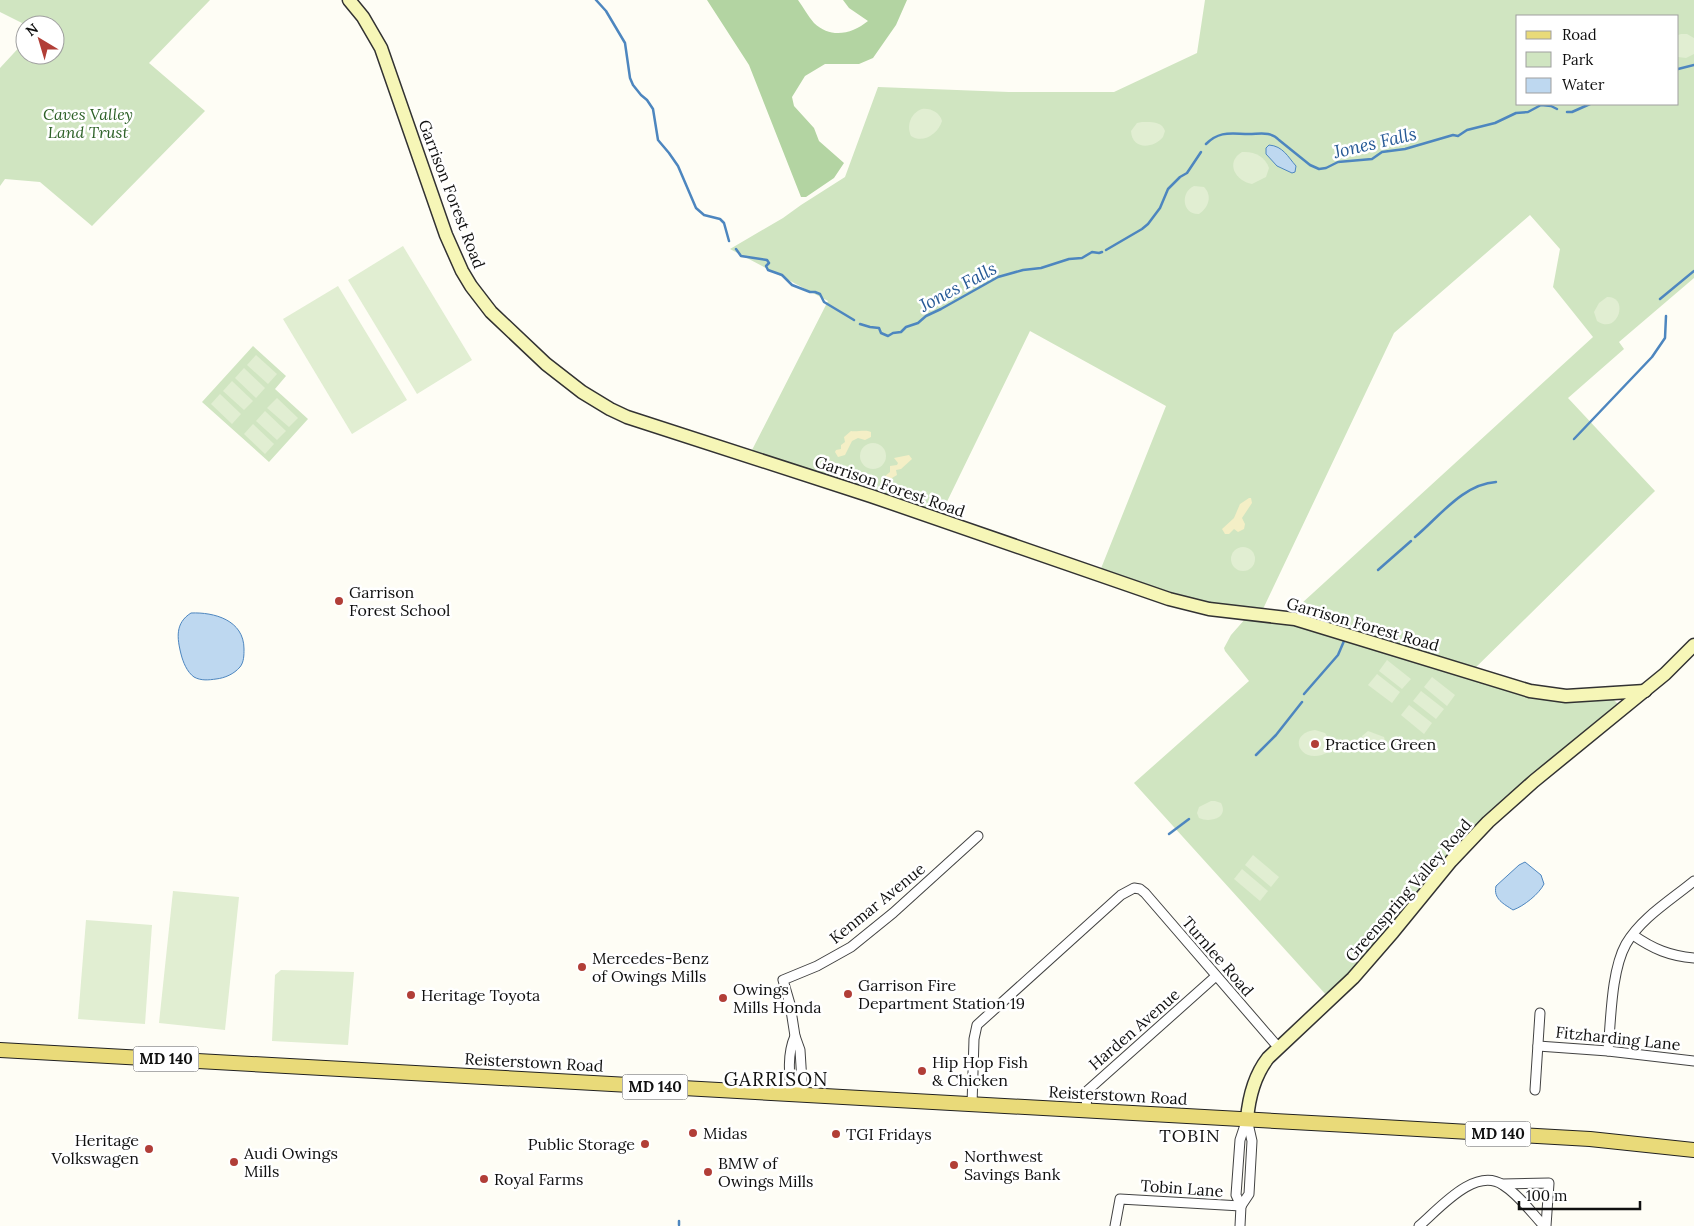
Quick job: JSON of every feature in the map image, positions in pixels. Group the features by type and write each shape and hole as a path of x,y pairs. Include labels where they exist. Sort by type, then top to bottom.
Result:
{"main road":[{"name":"Garrison Forest Road","path":"349,0 363,16 381,48 446,235 454,256 471,286 491,312 546,364 582,392 610,409 648,424 1188,604 1295,619 1530,691 1566,696 1645,691"},
{"name":"Greenspring Valley Road","path":"1247,1119 1250,1094 1264,1063 1278,1047 1353,978 1451,861 1488,822 1534,781 1645,691 1694,645"},
{"name":"Reisterstown Road","path":"0,1050 1590,1139 1694,1150"}],"street":[{"name":"Kenmar Avenue","path":"792,1095 802,1082 800,1050 795,1036 790,1004 783,980 817,966 851,947 893,913 978,836"},
{"path":"1608,1051 1615,979 1626,945 1647,919 1694,881"},
{"name":"Turnlee Road","path":"972,1105 974,1040 977,1025 1121,895 1134,888 1145,893 1278,1047"},
{"path":"1633,935 1654,949 1667,954 1694,958"},
{"name":"Harden Avenue","path":"1086,1111 1087,1091 1216,976"},
{"path":"1535,1090 1540,1013"},
{"name":"Fitzharding Lane","path":"1538,1046 1608,1051 1694,1061"},
{"name":"Greenspring Valley Road","path":"1240,1226 1241,1206 1236,1195 1240,1140 1247,1119"},
{"path":"1419,1226 1469,1184 1481,1181 1494,1181 1502,1184 1545,1226"},
{"path":"1502,1184 1549,1183 1545,1226"},
{"name":"Tobin Lane","path":"1115,1226 1120,1199 1241,1206"}],"green space":[{"name":"Caves Valley Land Trust","path":"0,0 210,0 149,63 205,111 92,226 40,182 5,179 0,186 0,68 15,52 15,65 65,65 65,15 15,15 15,20 0,12"},
{"path":"707,0 798,0 814,23 827,31 841,33 855,29 868,21 849,8 843,0 907,0 896,25 873,58 859,64 825,64 805,76 792,97 794,106 814,128 819,141 844,163 834,178 806,197 801,197 749,65"},
{"path":"1205,0 1694,0 1694,278 1619,342 1624,349 1568,398 1655,491 1467,676 1613,699 1620,706 1531,778 1328,997 1134,783 1249,681 1224,648 1231,635 1253,610 1192,602 1100,571 1166,406 1030,331 940,516 751,452 828,301 730,249 783,218 845,177 878,87 1009,92 1114,92 1197,53","holes":["1530,215 1560,249 1553,287 1593,337 1290,614 1263,609 1394,333"]},
{"path":"1687,34 1694,38 1694,54 1686,58 1679,57 1679,35"},
{"path":"922,109 929,109 935,112 942,121 934,134 920,139 911,136 909,124 912,116"},
{"path":"1137,123 1161,125 1165,131 1163,137 1154,144 1144,146 1135,142 1131,131"},
{"path":"1242,152 1255,153 1265,160 1269,168 1266,177 1252,184 1237,175 1234,171 1234,161"},
{"path":"1194,186 1204,187 1209,198 1205,209 1199,214 1189,211 1185,203 1186,193"},
{"path":"403,246 472,360 417,394 348,280"},
{"path":"338,286 407,400 352,434 283,319"},
{"path":"1607,297 1614,298 1618,302 1619,314 1611,323 1604,324 1597,321 1594,312 1599,303"},
{"path":"253,346 286,376 275,389 308,419 269,462 202,402"},
{"path":"256,355 277,374 268,384 247,365"},
{"path":"244,368 265,388 256,398 235,378"},
{"path":"232,381 253,401 244,410 223,391"},
{"path":"220,394 241,414 232,424 211,404"},
{"path":"277,398 298,418 289,427 267,408"},
{"path":"265,411 286,431 277,440 256,421"},
{"path":"253,424 274,444 265,454 244,434"},
{"path":"873,443 882,447 886,456 882,465 873,469 864,465 860,456 864,447"},
{"path":"1243,547 1252,550 1255,559 1252,568 1243,571 1234,568 1231,559 1234,550"},
{"path":"1387,660 1411,679 1402,689 1379,671"},
{"path":"1377,674 1400,692 1392,703 1368,685"},
{"path":"1432,677 1455,695 1447,706 1424,687"},
{"path":"1421,691 1444,709 1436,719 1413,701"},
{"path":"1409,705 1432,723 1424,734 1401,715"},
{"name":"Practice Green","path":"1315,730 1325,733 1332,743 1330,751 1311,756 1300,749 1299,743 1300,738 1306,733"},
{"path":"1368,731 1384,737 1385,742 1383,745 1375,750 1364,741 1362,736"},
{"path":"1211,801 1221,803 1223,808 1220,816 1208,820 1199,818 1197,813 1199,807"},
{"path":"1253,855 1279,877 1271,887 1245,865"},
{"path":"1242,869 1268,891 1260,901 1234,879"},
{"path":"173,891 239,897 225,1030 159,1023"},
{"path":"86,920 152,925 145,1024 78,1019"},
{"path":"281,970 354,972 348,1045 272,1041 275,975"}],"sand":[{"path":"851,431 869,431 871,432 871,437 865,440 858,438 852,441 845,455 838,457 835,452 836,450 841,449 841,445 845,442 844,437"},
{"path":"909,455 912,459 901,469 896,470 897,475 887,481 885,480 884,477 890,472 890,466 897,465 898,463 894,458"},
{"path":"1251,498 1252,503 1242,518 1245,524 1244,529 1238,532 1234,529 1229,534 1225,534 1222,529 1234,518 1240,504"}],"water":[{"path":"1269,145 1278,147 1285,152 1296,166 1295,172 1292,173 1277,166 1266,154 1266,148"},
{"path":"191,613 218,616 239,631 243,639 244,656 240,667 235,672 223,678 202,680 194,677 189,672 182,657 178,631 182,621"},
{"path":"1525,862 1541,875 1544,884 1531,899 1513,910 1498,898 1496,886 1519,865"}],"waterway":[{"name":"Jones Falls","path":"596,0 606,11 625,43 630,78 633,85 653,109 658,140 678,166 696,208 704,215 720,219 724,223 729,241"},
{"name":"Jones Falls","path":"1679,69 1694,65"},
{"name":"Jones Falls","path":"1206,144 1216,137 1226,134 1269,134 1276,137 1310,165 1319,169 1338,162 1372,159 1382,152 1405,149 1453,135 1458,136 1467,130 1495,123 1516,113 1528,112 1541,105 1557,109"},
{"name":"Jones Falls","path":"1567,112 1572,112 1588,105"},
{"name":"Jones Falls","path":"1106,250 1148,224 1160,208 1168,189 1187,173 1201,152"},
{"name":"Jones Falls","path":"736,249 741,256 767,260 769,263 766,266 768,270 782,275 792,285 820,294 824,302 854,320"},
{"name":"Jones Falls","path":"860,324 879,328 881,333 888,336 918,323 926,316 998,277 1023,270 1041,268 1069,259 1082,258 1092,252 1102,252"},
{"path":"1660,299 1694,271"},
{"path":"1574,439 1652,357 1665,338 1666,316"},
{"path":"1415,537 1462,495 1484,484 1496,482"},
{"path":"1378,570 1411,541"},
{"path":"1304,694 1338,655 1344,641"},
{"path":"1256,755 1276,735 1302,702"},
{"path":"1169,834 1189,819"}],"place":[{"name":"Garrison Forest School","path":"339,601"},
{"name":"Practice Green","path":"1315,744"},
{"name":"Mercedes-Benz of Owings Mills","path":"582,967"},
{"name":"Garrison Fire Department Station 19","path":"848,994"},
{"name":"Heritage Toyota","path":"411,995"},
{"name":"Owings Mills Honda","path":"723,998"},
{"name":"Hip Hop Fish & Chicken","path":"922,1071"},
{"name":"Midas","path":"693,1133"},
{"name":"TGI Fridays","path":"836,1134"},
{"name":"Public Storage","path":"645,1144"},
{"name":"Heritage Volkswagen","path":"149,1149"},
{"name":"Audi Owings Mills","path":"234,1162"},
{"name":"Northwest Savings Bank","path":"954,1165"},
{"name":"BMW of Owings Mills","path":"708,1172"},
{"name":"Royal Farms","path":"484,1179"}],"district":[{"name":"GARRISON","path":"776,1079"},
{"name":"TOBIN","path":"1190,1136"}]}
